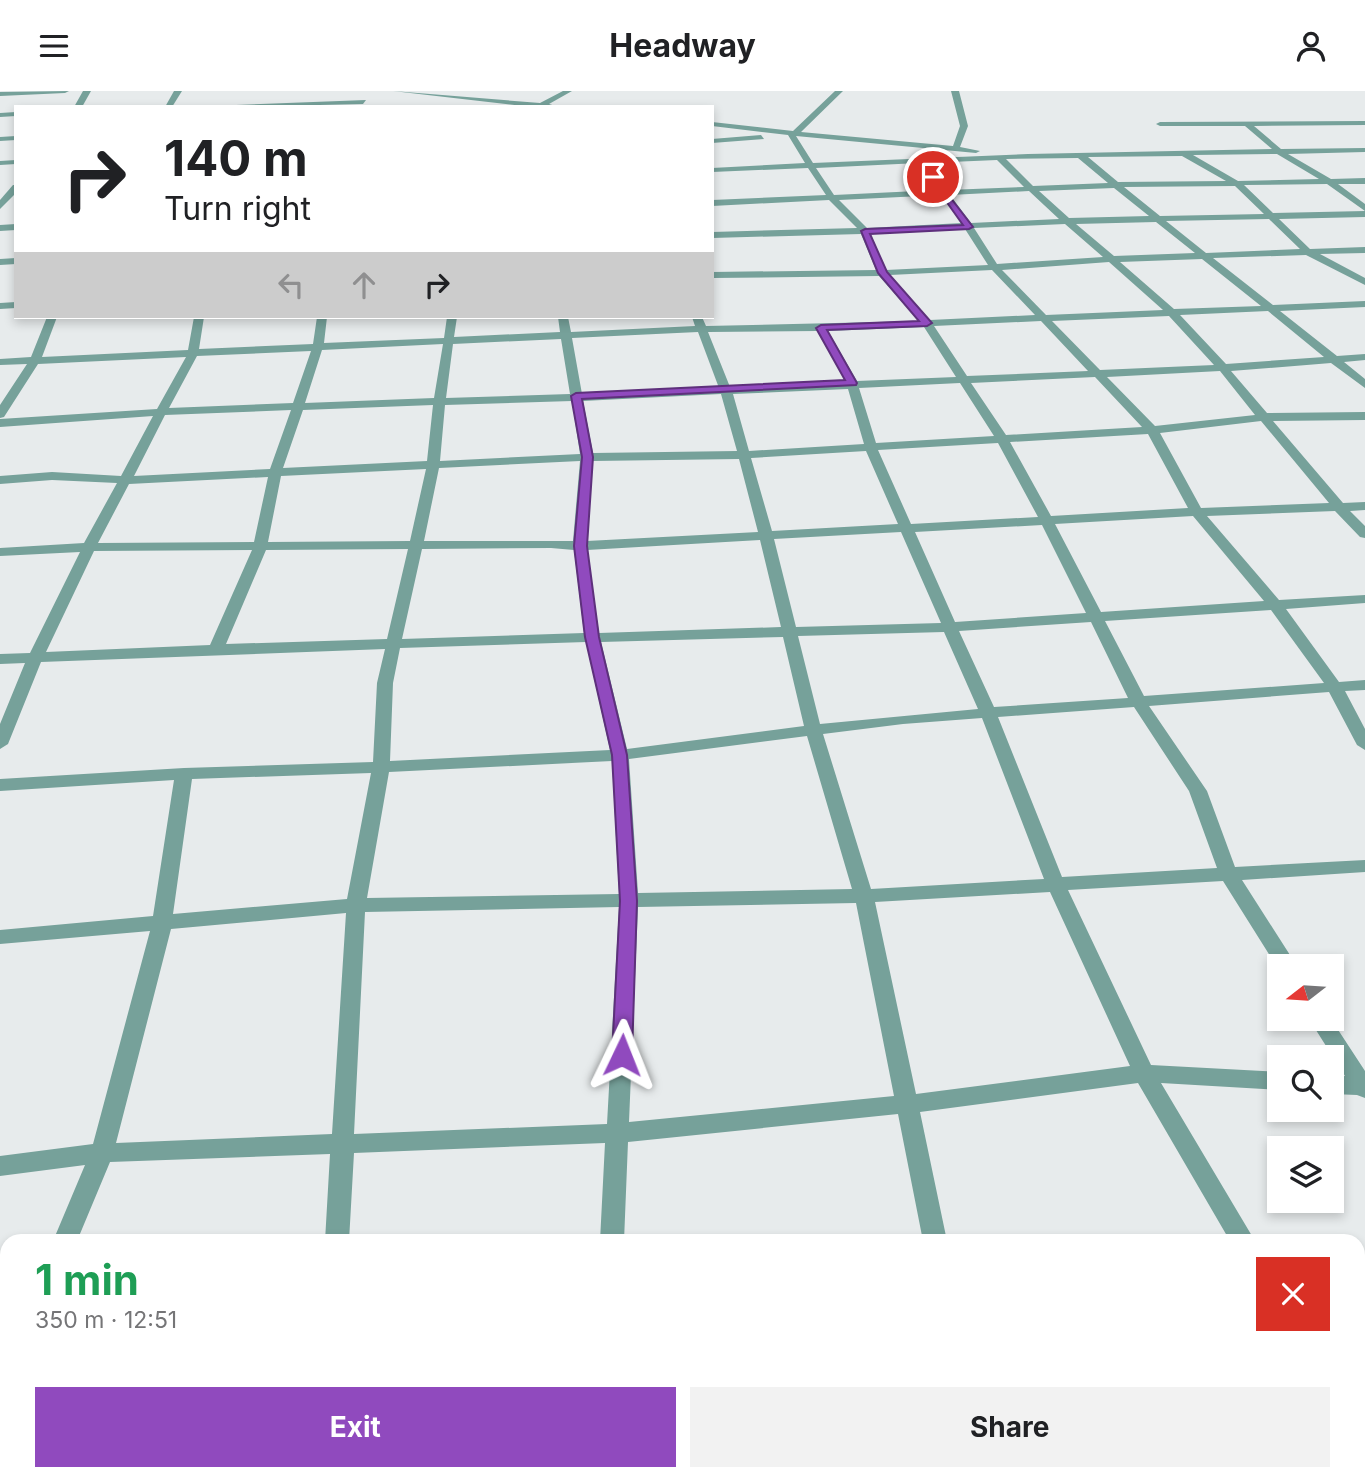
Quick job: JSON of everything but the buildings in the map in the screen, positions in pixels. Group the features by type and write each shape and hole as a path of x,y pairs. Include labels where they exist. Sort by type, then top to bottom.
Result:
{"street":[{"path":"0,94 65,91"},
{"path":"256,105 363,105 366,91"},
{"path":"397,91 472,104 542,105 568,91"},
{"path":"714,141 792,136 839,91"},
{"path":"955,91 964,126 956,148"},
{"path":"0,103 12,92"},
{"path":"1246,123 1281,153 1330,182 1365,208"},
{"path":"1343,123 1354,132"},
{"path":"1160,124 1365,123"},
{"path":"714,124 792,136 1028,156"},
{"path":"792,136 808,165 832,198 865,231 883,273 927,323 1002,439 1047,521 1138,701 1198,791 1227,873 1279,954"},
{"path":"714,170 1028,156 1365,150"},
{"path":"1080,155 1157,219 1273,308 1365,386"},
{"path":"1186,155 1238,184 1273,215 1308,252 1365,282"},
{"path":"1000,158 1030,190 1070,221 1172,313 1265,417 1339,508 1365,534"},
{"path":"922,162 994,267 1152,430 1197,512 1276,606 1334,686 1365,745"},
{"path":"714,203 1115,185 1365,181"},
{"path":"0,195 14,192"},
{"path":"0,206 14,192"},
{"path":"714,235 1070,221 1365,214"},
{"path":"714,275 883,273 1112,259 1209,258 1365,250"},
{"path":"0,362 565,335 699,323 821,328 1365,304"},
{"path":"0,414 35,360 51,319"},
{"path":"0,744 35,658 89,547 193,353 199,319"},
{"path":"216,649 260,548 275,474 318,347 322,319"},
{"path":"337,1234 356,905 380,767 385,683 396,644 433,467 435,433 452,319"},
{"path":"563,319 587,457 580,546 592,637 620,755 629,901 612,1234"},
{"path":"699,323 726,391 792,633 813,730 863,896 934,1234"},
{"path":"821,328 852,383 871,448 988,713 1056,885 1144,1073 1239,1234"},
{"path":"0,423 163,412 441,401 456,404 852,383 1222,368 1365,357"},
{"path":"0,480 52,476 125,480 433,467 587,457 743,455 1152,430 1265,417 1365,416"},
{"path":"0,552 89,547 260,548 417,544 580,546 1197,512 1365,506"},
{"path":"0,659 216,649 948,627 1365,599"},
{"path":"0,785 184,773 620,755 903,719 1365,685"},
{"path":"68,1234 102,1153 162,924 184,773"},
{"path":"0,937 356,905 863,896 1365,866"},
{"path":"1328,1031 1364,1087"},
{"path":"0,1166 102,1153 618,1133 908,1104 1144,1073 1267,1080"},
{"path":"1344,1085 1364,1087"}],"route":[{"path":"622,1055 629,901 620,755 592,637 580,546 587,457 576,396 852,383 821,328 927,323 883,273 865,231 969,227 933,177"}]}
